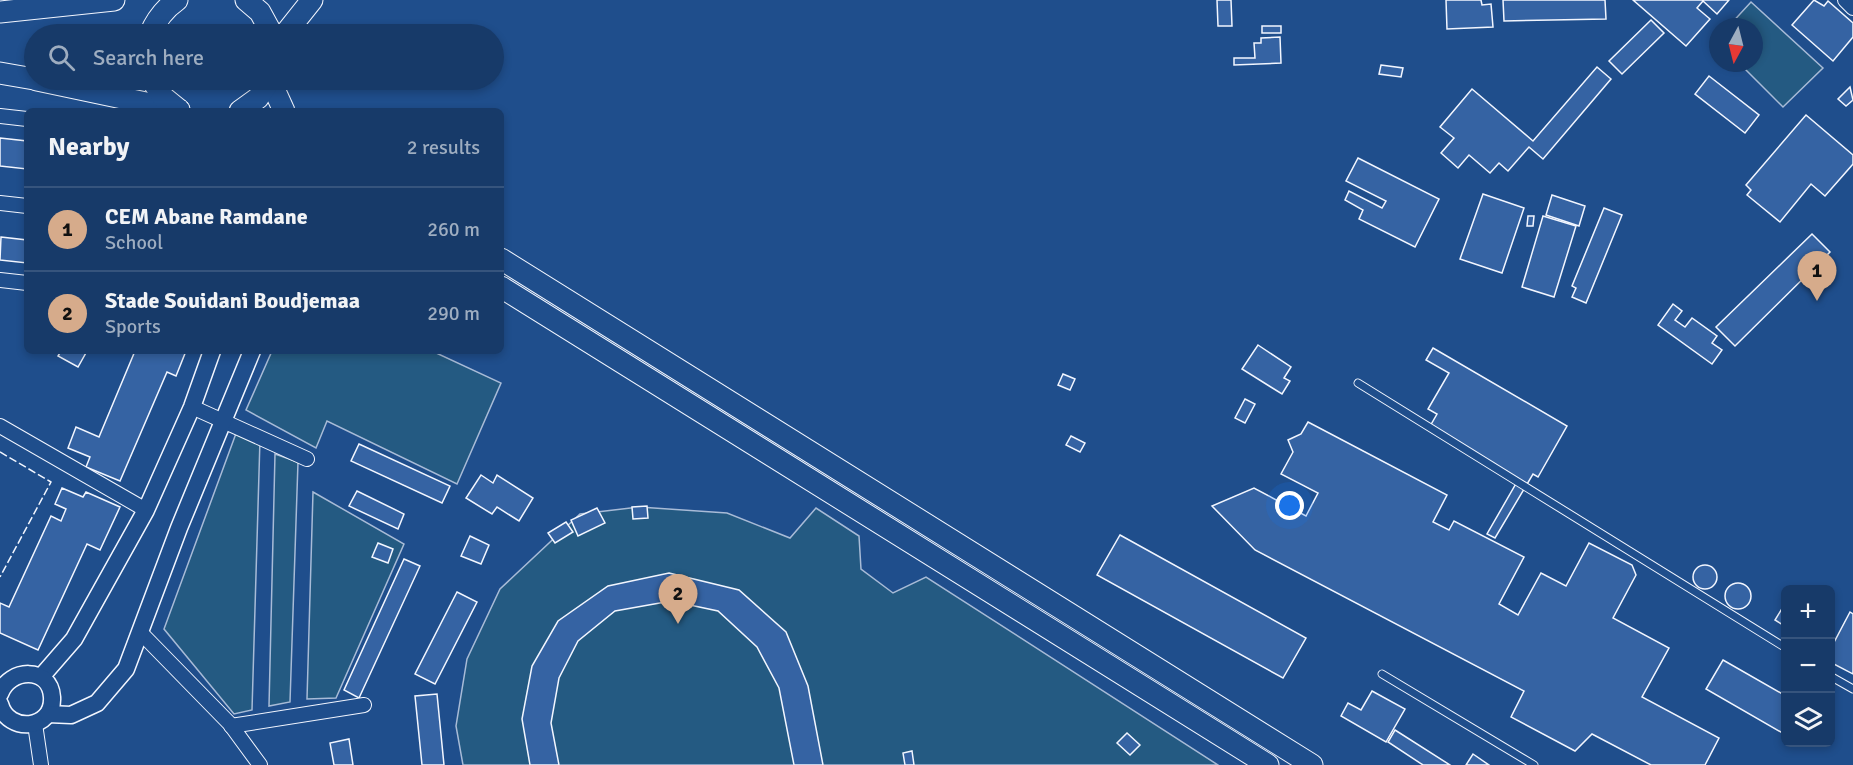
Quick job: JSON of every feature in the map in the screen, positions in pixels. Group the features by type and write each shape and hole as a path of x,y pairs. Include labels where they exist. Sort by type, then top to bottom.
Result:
{"main road":[{"path":"0,12 114,0"},
{"path":"155,24 169,5 177,0"},
{"path":"246,0 260,12 267,24"},
{"path":"293,24 312,0"},
{"path":"0,73 24,77"},
{"path":"86,90 166,108"},
{"path":"158,90 176,108"},
{"path":"244,108 258,98 263,90"},
{"path":"275,90 283,108"},
{"path":"504,261 1312,765"},
{"path":"504,289 1268,765"}],"street":[{"path":"1845,0 1853,8"},
{"path":"0,116 24,119"},
{"path":"0,203 24,206"},
{"path":"0,281 24,284"},
{"path":"40,677 74,639 146,510 192,406 211,354"},
{"path":"0,704 8,723 71,715 97,703 126,669 222,418 251,354"},
{"path":"192,406 307,459"},
{"path":"0,426 146,510"},
{"path":"141,633 231,726 260,765"},
{"path":"0,694 8,675 33,674 40,677 51,690 51,706 42,719 41,765"},
{"path":"231,726 364,705"}],"lane":[{"path":"1358,383 1781,646"},
{"path":"1382,674 1534,765"},
{"path":"1835,679 1853,690"}],"shaded area":[{"path":"1751,2 1823,68 1783,107 1748,72 1763,72 1763,18 1736,18"},
{"path":"271,354 438,354 501,383 457,484 327,421 316,448 246,410"},
{"path":"238,428 260,439 252,710 234,714 164,629"},
{"path":"275,454 298,462 290,702 269,706"},
{"path":"313,492 404,544 336,698 307,699"},
{"path":"639,507 727,513 790,538 816,508 859,536 861,569 893,593 926,577 1218,765 463,765 456,726 467,659 500,589 580,514"}],"building":[{"path":"1217,0 1231,0 1232,26 1218,26"},
{"path":"1446,0 1481,0 1482,5 1491,4 1493,27 1447,29"},
{"path":"1503,0 1605,0 1606,19 1504,21"},
{"path":"1633,0 1729,0 1717,14 1703,1 1697,8 1709,20 1686,46"},
{"path":"1814,0 1824,6 1828,1 1853,23 1853,37 1833,61 1792,25"},
{"path":"1651,20 1664,33 1622,74 1609,61"},
{"path":"1262,26 1281,26 1281,33 1262,33"},
{"path":"1280,37 1281,63 1234,65 1234,58 1255,58 1254,43 1261,43 1261,38"},
{"path":"1381,65 1403,68 1401,77 1379,74"},
{"path":"1597,67 1611,79 1543,159 1529,147 1508,171 1499,163 1490,173 1469,155 1458,168 1441,153 1454,138 1440,127 1472,89 1533,141"},
{"path":"1709,76 1759,115 1745,133 1695,94"},
{"path":"1850,87 1853,100 1846,106 1838,99"},
{"path":"1806,115 1853,155 1853,164 1825,196 1811,184 1780,222 1747,195 1751,190 1746,185"},
{"path":"0,138 24,141 24,169 0,166"},
{"path":"1358,158 1439,199 1415,247 1359,219 1363,210 1345,200 1349,191 1382,208 1386,201 1346,181"},
{"path":"1483,194 1524,208 1502,273 1460,259"},
{"path":"1552,195 1585,206 1579,226 1546,215"},
{"path":"1604,208 1622,215 1586,303 1572,297 1576,288 1572,286"},
{"path":"1528,216 1534,216 1533,226 1527,226"},
{"path":"1543,216 1576,226 1554,297 1522,287"},
{"path":"1812,234 1830,252 1735,346 1716,327"},
{"path":"1,237 24,240 24,263 0,260"},
{"path":"1673,304 1682,311 1675,320 1685,327 1692,318 1717,336 1712,343 1722,350 1712,364 1658,325"},
{"path":"1258,345 1291,367 1284,378 1290,381 1282,394 1242,369"},
{"path":"1433,348 1567,426 1538,477 1533,474 1495,538 1487,534 1518,480 1429,428 1437,414 1428,409 1449,373 1426,360"},
{"path":"59,354 85,354 78,367 58,356"},
{"path":"134,354 185,354 176,376 167,372 120,481 86,467 90,457 68,448 76,427 99,437"},
{"path":"1063,374 1075,379 1070,390 1058,385"},
{"path":"1245,399 1255,404 1245,423 1235,418"},
{"path":"1308,422 1447,495 1433,522 1449,530 1454,521 1524,557 1499,604 1518,615 1541,573 1566,586 1589,543 1632,565 1636,575 1613,618 1669,648 1642,697 1719,738 1705,765 1651,765 1592,734 1575,751 1511,717 1524,691 1255,550 1212,506 1254,488 1306,516 1318,493 1281,474 1293,452 1288,440 1301,434"},
{"path":"1071,436 1085,443 1080,452 1066,445"},
{"path":"359,444 450,486 442,503 351,461"},
{"path":"481,475 493,483 497,475 533,498 519,521 497,507 492,514 466,498"},
{"path":"62,488 83,497 86,492 120,507 100,550 87,544 38,650 0,633 0,603 9,607 51,516 61,521 66,509 55,504"},
{"path":"357,491 404,514 398,529 349,506"},
{"path":"647,506 648,518 633,519 632,507"},
{"path":"597,508 605,523 578,536 571,520"},
{"path":"566,522 573,532 555,543 548,533"},
{"path":"1120,535 1306,638 1283,678 1097,575"},
{"path":"470,536 489,545 481,564 461,556"},
{"path":"378,543 393,549 388,563 372,557"},
{"path":"404,559 420,566 359,698 344,690"},
{"path":"1705,565 1714,568 1717,577 1714,586 1705,589 1696,586 1693,577 1696,568"},
{"path":"669,573 739,590 786,632 808,686 823,765 794,765 779,688 757,647 718,611 671,601 615,611 578,641 559,678 551,723 559,765 530,765 522,719 532,666 558,621 608,586"},
{"path":"1738,583 1747,587 1751,596 1747,605 1738,609 1729,605 1725,596 1729,587"},
{"path":"457,592 477,602 435,684 415,674"},
{"path":"1781,610 1781,624 1775,620"},
{"path":"1850,612 1853,614 1853,674 1835,665 1835,640"},
{"path":"1723,660 1781,693 1781,732 1706,689"},
{"path":"1372,691 1405,709 1386,742 1341,716 1348,703 1361,710"},
{"path":"437,694 444,765 422,765 415,696"},
{"path":"1395,730 1450,765 1423,765 1388,742"},
{"path":"1127,733 1140,745 1130,755 1117,743"},
{"path":"349,739 353,765 334,765 330,743"},
{"path":"912,751 914,765 905,765 903,753"},
{"path":"1473,754 1489,765 1466,765"}],"fence":[{"path":"0,452 51,482 0,577"}],"place":[{"name":"CEM Abane Ramdane","path":"1817,301"},
{"name":"Stade Souidani Boudjemaa","path":"678,624"}]}
